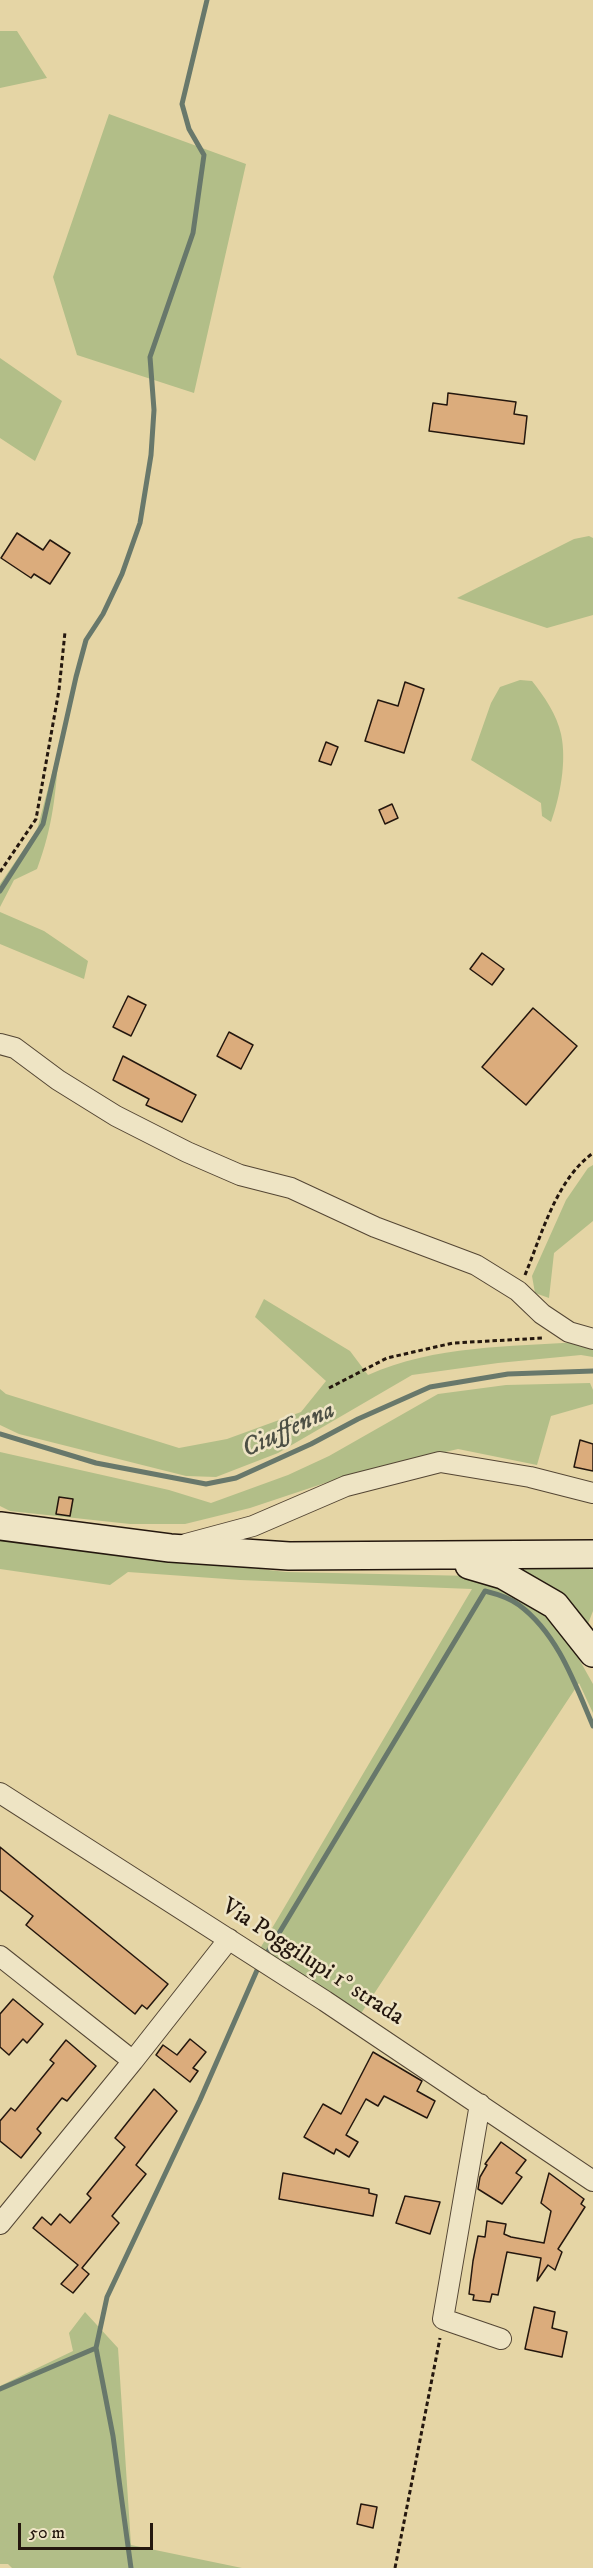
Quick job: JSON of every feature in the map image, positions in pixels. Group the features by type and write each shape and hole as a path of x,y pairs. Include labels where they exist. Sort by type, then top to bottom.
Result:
{"main road":[{"path":"0,1526 170,1548 289,1556 439,1557 593,1554"},
{"path":"439,1557 503,1575 530,1588 555,1605 593,1653"}],"street":[{"path":"0,1044 15,1048 58,1080 116,1116 187,1152 240,1175 291,1188 375,1227 476,1265 518,1291 542,1314 569,1332 593,1339"},
{"path":"170,1548 253,1526 346,1486 440,1462 530,1477 593,1493"},
{"name":"Via Poggilupi 1° strada","path":"0,1793 480,2104 593,2181"},
{"path":"0,2224 229,1940"},
{"path":"3,1966 133,2061"},
{"path":"480,2104 443,2319 501,2339"}],"path":[{"path":"0,872 36,819 59,690 65,632"},
{"path":"518,1291 562,1189 582,1161 593,1153"},
{"path":"329,1388 387,1358 453,1343 549,1338 569,1332"},
{"path":"395,2568 443,2319"}],"green space":[{"path":"0,31 17,31 47,78 0,88"},
{"path":"109,114 246,164 194,393 77,355 53,277"},
{"path":"0,358 62,401 35,461 0,438"},
{"path":"589,536 593,538 593,615 547,628 457,598 574,539"},
{"path":"520,680 532,681 537,687 553,713 561,734 562,779 551,822 542,816 541,803 471,760 491,703 500,687"},
{"path":"59,747 53,809 47,839 37,869 14,880 0,907 0,884 37,830"},
{"path":"0,912 44,931 88,961 84,979 0,944"},
{"path":"593,1165 593,1221 554,1253 549,1298 535,1293 532,1276 566,1200 588,1168"},
{"path":"264,1299 350,1351 368,1375 419,1358 473,1349 581,1342 593,1345 593,1357 581,1355 498,1363 412,1375 278,1453 216,1477 186,1476 19,1434 0,1425 0,1389 6,1394 179,1448 227,1439 301,1412 326,1381 255,1317"},
{"path":"590,1383 593,1390 593,1404 551,1416 537,1465 458,1449 355,1473 250,1508 185,1524 130,1524 10,1511 0,1506 0,1452 169,1490 211,1503 288,1475 329,1456 438,1394 506,1385"},
{"path":"0,1539 286,1572 473,1576 536,1602 566,1636 593,1684 593,1713 579,1683 358,2018 258,1952 472,1589 240,1580 128,1572 110,1585 0,1569"},
{"path":"593,1560 593,1611 586,1629 572,1608 543,1581 502,1562"},
{"path":"85,2312 118,2348 131,2545 242,2568 12,2568 8,2564 0,2564 0,2386 73,2351 69,2333"}],"building":[{"path":"448,393 516,402 514,414 527,416 524,444 429,431 433,403 447,405"},
{"path":"17,533 43,550 50,540 70,553 50,584 34,574 31,578 1,558"},
{"path":"405,682 424,689 404,753 365,741 378,700 398,706"},
{"path":"326,742 338,747 331,765 319,761"},
{"path":"392,804 398,818 385,824 379,810"},
{"path":"482,953 504,969 492,985 470,969"},
{"path":"128,996 146,1005 131,1036 113,1027"},
{"path":"533,1008 577,1046 526,1105 482,1067"},
{"path":"229,1032 253,1045 241,1069 217,1056"},
{"path":"123,1056 196,1095 182,1122 146,1105 149,1099 113,1080"},
{"path":"580,1440 593,1444 593,1471 574,1467"},
{"path":"59,1497 73,1499 70,1516 56,1514"},
{"path":"0,1847 168,1984 147,2009 142,2005 135,2014 26,1925 33,1916 0,1890"},
{"path":"13,1999 43,2024 27,2043 23,2039 9,2055 0,2047 0,2014"},
{"path":"190,2039 206,2052 193,2068 198,2071 190,2082 156,2055 163,2045 177,2055"},
{"path":"66,2040 96,2066 67,2101 62,2098 37,2129 41,2133 21,2158 0,2141 0,2121 11,2108 15,2111 54,2063 50,2060"},
{"path":"373,2052 422,2081 417,2091 435,2101 427,2118 384,2096 378,2106 366,2099 346,2135 358,2142 349,2157 336,2149 334,2154 304,2137 323,2104 341,2114"},
{"path":"154,2089 177,2111 136,2165 146,2174 112,2216 119,2223 82,2268 89,2274 73,2293 61,2284 78,2265 33,2228 42,2217 51,2225 60,2214 70,2223 91,2198 87,2194 125,2147 115,2138"},
{"path":"501,2142 526,2160 516,2173 522,2177 502,2204 478,2189 480,2177 487,2165 485,2164"},
{"path":"283,2173 369,2189 369,2193 377,2195 373,2216 279,2199"},
{"path":"549,2173 584,2199 581,2204 585,2207 558,2249 562,2252 555,2270 548,2265 537,2281 541,2258 507,2252 498,2295 492,2294 490,2302 473,2300 474,2295 469,2294 473,2261 478,2236 485,2237 487,2221 506,2224 504,2234 511,2237 544,2243 551,2211 541,2203"},
{"path":"405,2196 440,2202 430,2234 396,2223"},
{"path":"534,2307 555,2312 552,2328 567,2332 562,2357 525,2349"},
{"path":"361,2504 377,2507 373,2528 357,2524"}],"waterway":[{"path":"0,891 43,824 86,640 103,614 122,574 140,523 151,455 154,410 150,357 193,233 204,155 189,129 182,104 207,0"},
{"name":"Ciuffenna","path":"0,1434 96,1463 206,1484 236,1478 430,1387 508,1374 593,1371"},
{"path":"131,2568 113,2436 96,2348 107,2297 200,2100 258,1968 485,1591 515,1603 533,1617 544,1630 564,1661 593,1726"},
{"path":"0,2389 96,2348"}]}
